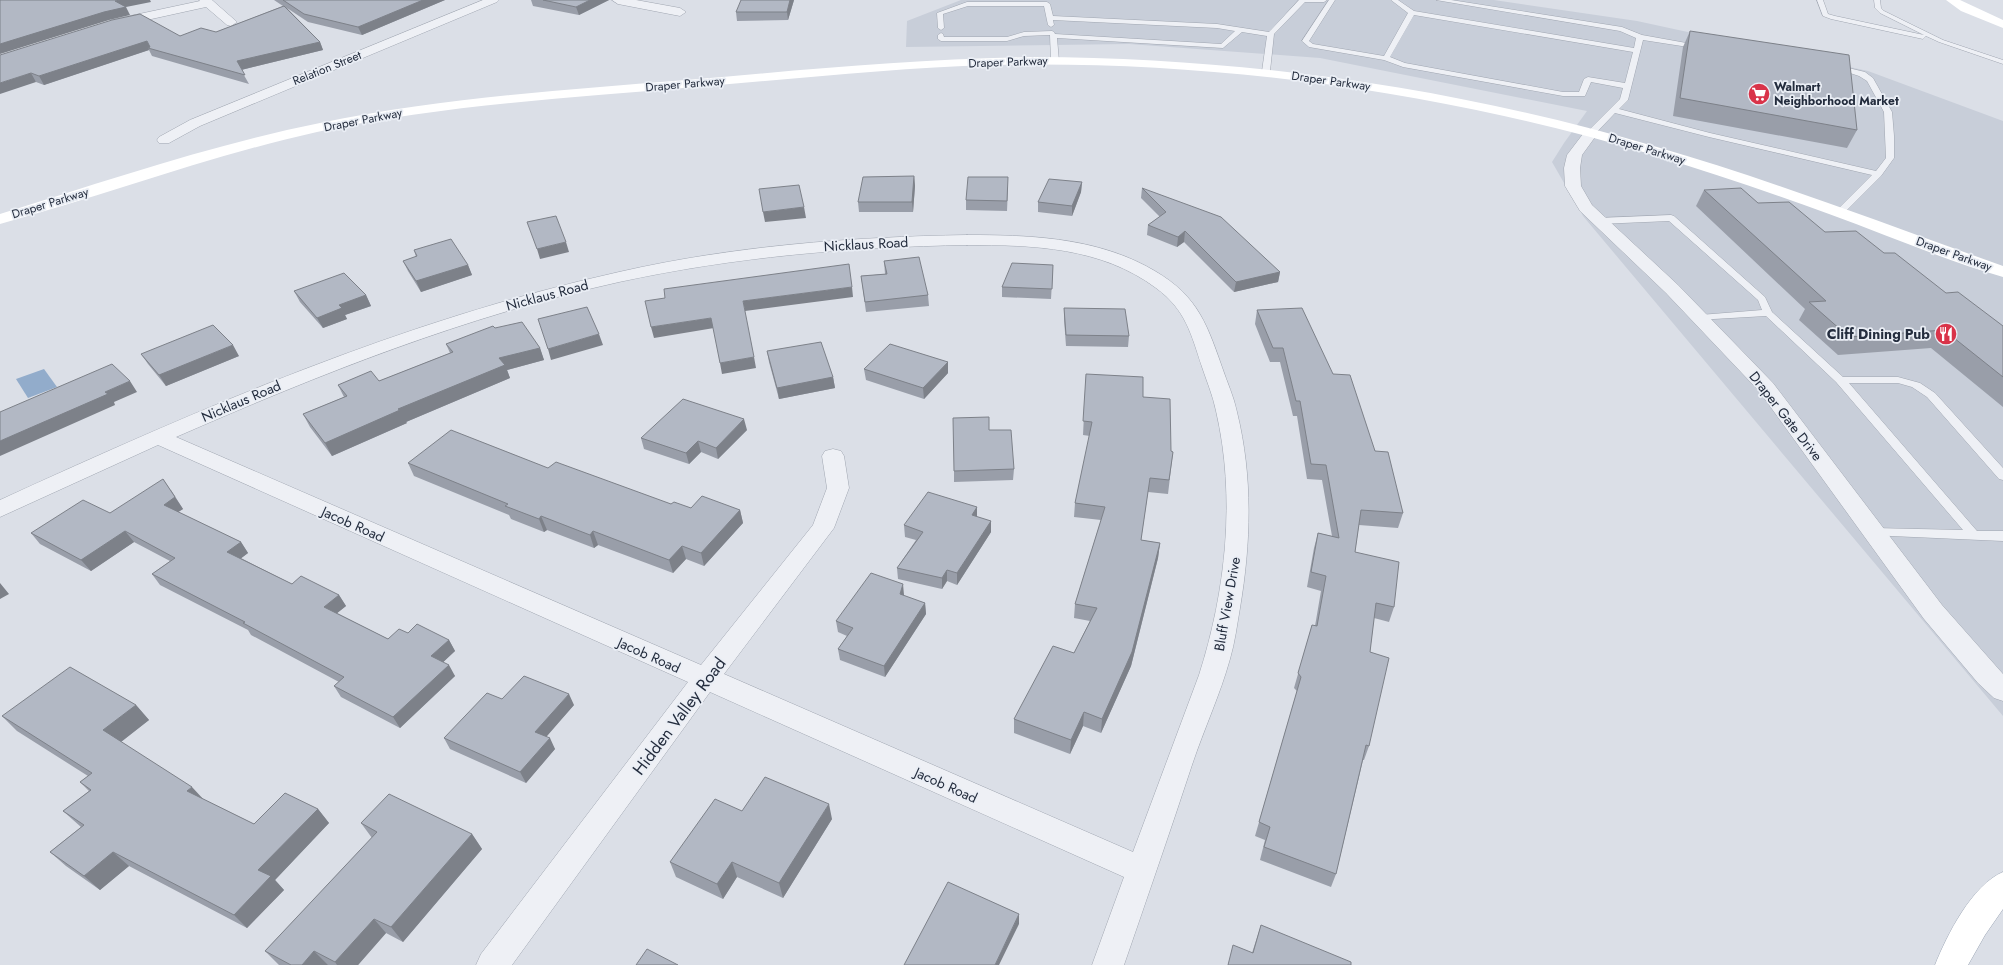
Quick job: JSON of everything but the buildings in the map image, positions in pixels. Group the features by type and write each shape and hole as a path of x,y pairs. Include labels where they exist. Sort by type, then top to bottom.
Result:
{"main road":[{"path":"1952,0 1965,8 2001,23"},
{"path":"1988,4 1988,10 2001,23"},
{"name":"Draper Parkway","path":"0,219 255,143 313,129 411,110 512,99 932,65 1055,61 1173,63 1266,71 1413,94 1525,117 1591,133 1666,154 1839,213 2003,272"},
{"path":"1952,965 1967,933 1994,896 2003,887"}],"street":[{"name":"Relation Street","path":"164,140 195,122 493,0"},
{"path":"618,0 680,12"},
{"path":"106,26 207,1 231,22"},
{"name":"Draper Gate Drive","path":"1591,133 1575,156 1572,168 1573,186 1586,208 1700,318 1766,386 1933,612 1987,676 2003,690"},
{"name":"Nicklaus Road","path":"0,509 158,437 326,366 415,334 485,312 616,277 679,265 798,248 876,243 985,240 1047,243 1089,249 1128,262"},
{"name":"Bluff View Drive","path":"1108,965 1217,660 1234,580 1239,530 1236,463 1227,410 1195,320 1176,295 1153,277 1128,262"},
{"name":"Jacob Road","path":"158,437 1142,870"},
{"name":"Hidden Valley Road","path":"492,965 705,679 823,528 838,488 833,456"}],"lane":[{"path":"1266,71 1271,34 1303,0 1324,0"},
{"path":"1332,0 1305,41 1311,46 1386,58 1403,65 1563,94 1582,94 1588,80 1627,86"},
{"path":"1394,0 1412,13 1636,50"},
{"path":"1439,0 1622,29 1640,37 1710,48"},
{"path":"1820,0 1825,15 1941,41 2003,62"},
{"path":"1877,0 1878,8 1882,12 1941,41"},
{"path":"1055,61 1053,35 1047,4 967,4 940,13 941,39 1007,39 1024,34 1053,35 1223,46 1240,30"},
{"path":"1386,58 1412,13"},
{"path":"1049,18 1217,26 1271,34"},
{"path":"1591,133 1624,100 1640,37"},
{"path":"1828,66 1862,74 1870,80 1888,112 1890,158 1878,174 1839,213"},
{"path":"1613,110 1709,136 1878,174"},
{"path":"1600,221 1671,218 1762,299 1768,313 1840,380 1974,535"},
{"path":"1700,318 1768,313"},
{"path":"1840,380 1898,380 1916,385 1931,395 2003,476"},
{"path":"1873,532 2003,536"}],"shaded area":[{"path":"961,0 1494,0 1637,21 1868,71 2003,121 2003,716 1583,216 1552,162 1587,111 1320,58 1129,44 906,47 907,21"}],"water":[{"path":"44,369 57,387 28,398 16,379"}],"place":[{"name":"Walmart Neighborhood Market","path":"1759,94"},
{"name":"Cliff Dining Pub","path":"1946,334"}]}
